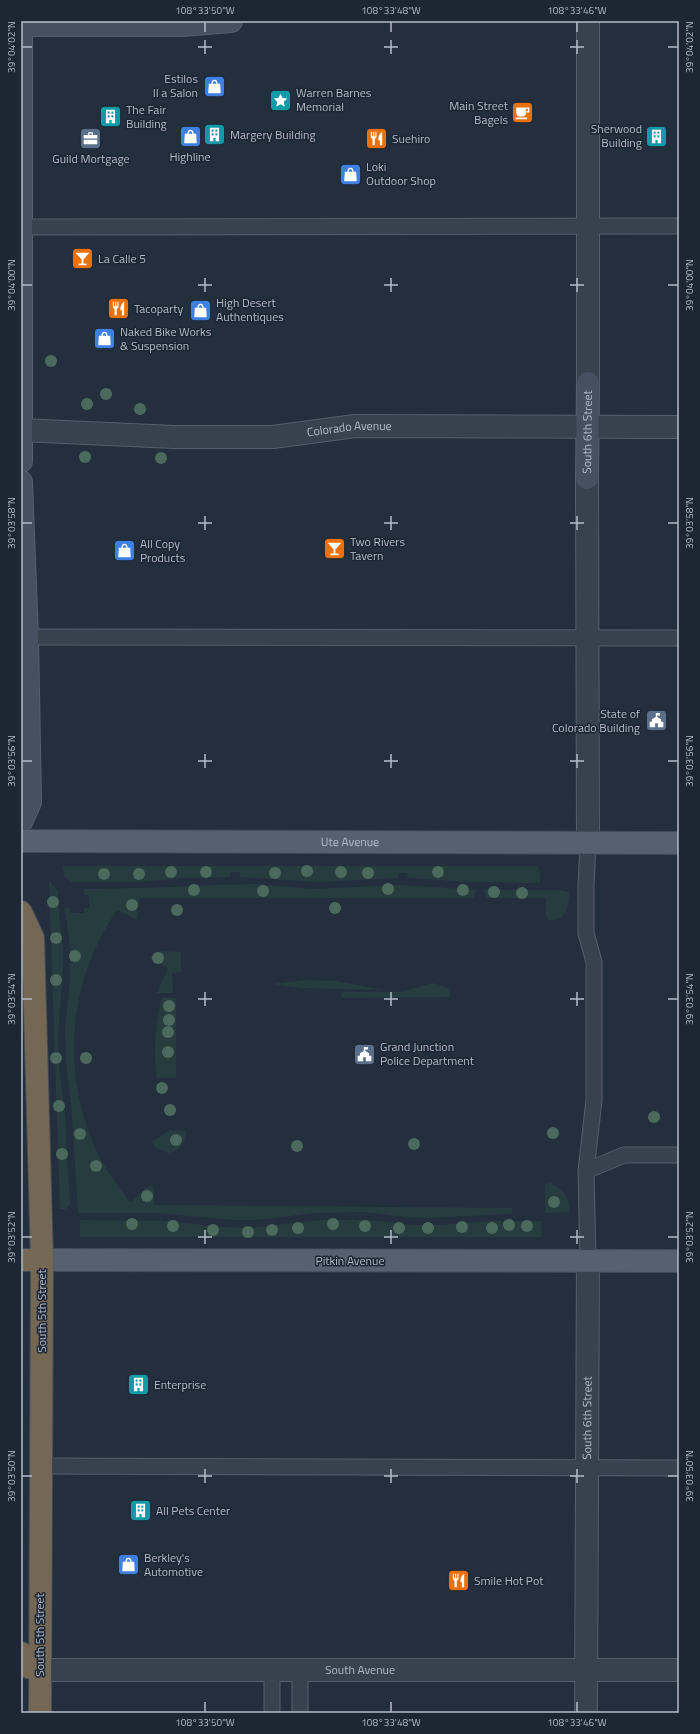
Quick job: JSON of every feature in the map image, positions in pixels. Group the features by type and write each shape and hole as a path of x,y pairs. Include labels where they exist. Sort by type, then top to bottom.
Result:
{"highway":[{"name":"South 5th Street","path":"21,912 33,938 32,1260 41,1466 40,1713"},
{"path":"21,1654 28,1667 40,1670"}],"main road":[{"path":"21,21 21,461"},
{"path":"21,25 182,25 231,21"},
{"name":"South 6th Street","path":"587,478 588,383"},
{"path":"21,482 24,637 30,802 21,822"},
{"name":"Ute Avenue","path":"21,841 588,842 679,844"},
{"name":"Pitkin Avenue","path":"32,1260 679,1261"}],"street":[{"name":"South 6th Street","path":"588,21 588,383"},
{"name":"Colorado Avenue","path":"22,430 174,437 273,437 355,426 679,427"},
{"name":"South 6th Street","path":"587,478 588,842"},
{"name":"South 6th Street","path":"586,1713 588,1261"},
{"name":"South Avenue","path":"40,1670 679,1670"}],"lane":[{"path":"21,227 679,226"},
{"path":"24,637 679,638"},
{"path":"588,842 586,933 594,962 594,1100 586,1171 588,1261"},
{"path":"586,1171 624,1154 679,1154"},
{"path":"41,1466 679,1468"},
{"path":"272,1670 272,1713"},
{"path":"300,1670 300,1713"}],"green space":[{"path":"63,866 538,866 540,872 540,883 470,882 408,878 407,873 398,873 398,878 318,882 240,877 240,872 230,872 230,877 186,878 137,882 71,882 64,876"},
{"path":"49,881 58,891 58,906 63,947 63,972 58,1035 59,1066 65,1115 70,1204 66,1209 60,1209"},
{"path":"255,884 312,889 401,885 476,890 474,898 139,898 137,920 117,910 100,939 87,969 79,1000 74,1032 75,1065 79,1097 88,1129 101,1160 128,1200 131,1202 150,1185 154,1188 154,1205 512,1208 512,1214 428,1218 364,1212 316,1213 256,1220 236,1220 156,1213 78,1213 72,1115 66,1062 65,1029 70,980 70,947 65,908 70,908 70,913 84,913 84,908 89,908 89,895 84,894 84,889"},
{"path":"484,890 559,890 569,892 567,908 563,916 559,919 548,920 546,917 546,898 486,898"},
{"path":"156,952 181,952 181,972 172,973 173,993 157,993 168,968 150,957"},
{"path":"306,980 336,981 384,990 301,988 272,984"},
{"path":"432,983 450,989 450,997 342,998 341,992 401,992"},
{"path":"162,998 176,998 176,1078 157,1078 155,1038"},
{"path":"170,1130 186,1131 184,1142 180,1148 169,1153 156,1148 152,1142"},
{"path":"551,1183 565,1194 569,1202 570,1212 545,1213 545,1184"},
{"path":"80,1220 170,1221 219,1227 250,1228 322,1220 369,1220 414,1225 441,1225 492,1221 541,1221 542,1237 80,1237"},
{"path":"71,1711 249,1712 254,1713 69,1713"},
{"path":"539,1712 540,1713 466,1713"}],"place":[{"name":"Estilos II a Salon","path":"214,86"},
{"name":"Warren Barnes Memorial","path":"280,100"},
{"name":"Main Street Bagels","path":"523,113"},
{"name":"The Fair Building","path":"110,117"},
{"name":"Margery Building","path":"215,135"},
{"name":"Highline","path":"190,136"},
{"name":"Sherwood Building","path":"657,136"},
{"name":"Guild Mortgage","path":"91,138"},
{"name":"Suehiro","path":"376,139"},
{"name":"Loki Outdoor Shop","path":"351,174"},
{"name":"La Calle 5","path":"82,259"},
{"name":"Tacoparty","path":"119,309"},
{"name":"High Desert Authentiques","path":"201,310"},
{"name":"Naked Bike Works & Suspension","path":"104,339"},
{"name":"Two Rivers Tavern","path":"334,549"},
{"name":"All Copy Products","path":"125,551"},
{"name":"State of Colorado Building","path":"656,721"},
{"name":"Grand Junction Police Department","path":"365,1054"},
{"name":"Enterprise","path":"138,1385"},
{"name":"All Pets Center","path":"140,1511"},
{"name":"Berkley's Automotive","path":"128,1565"},
{"name":"Smile Hot Pot","path":"458,1581"}]}
